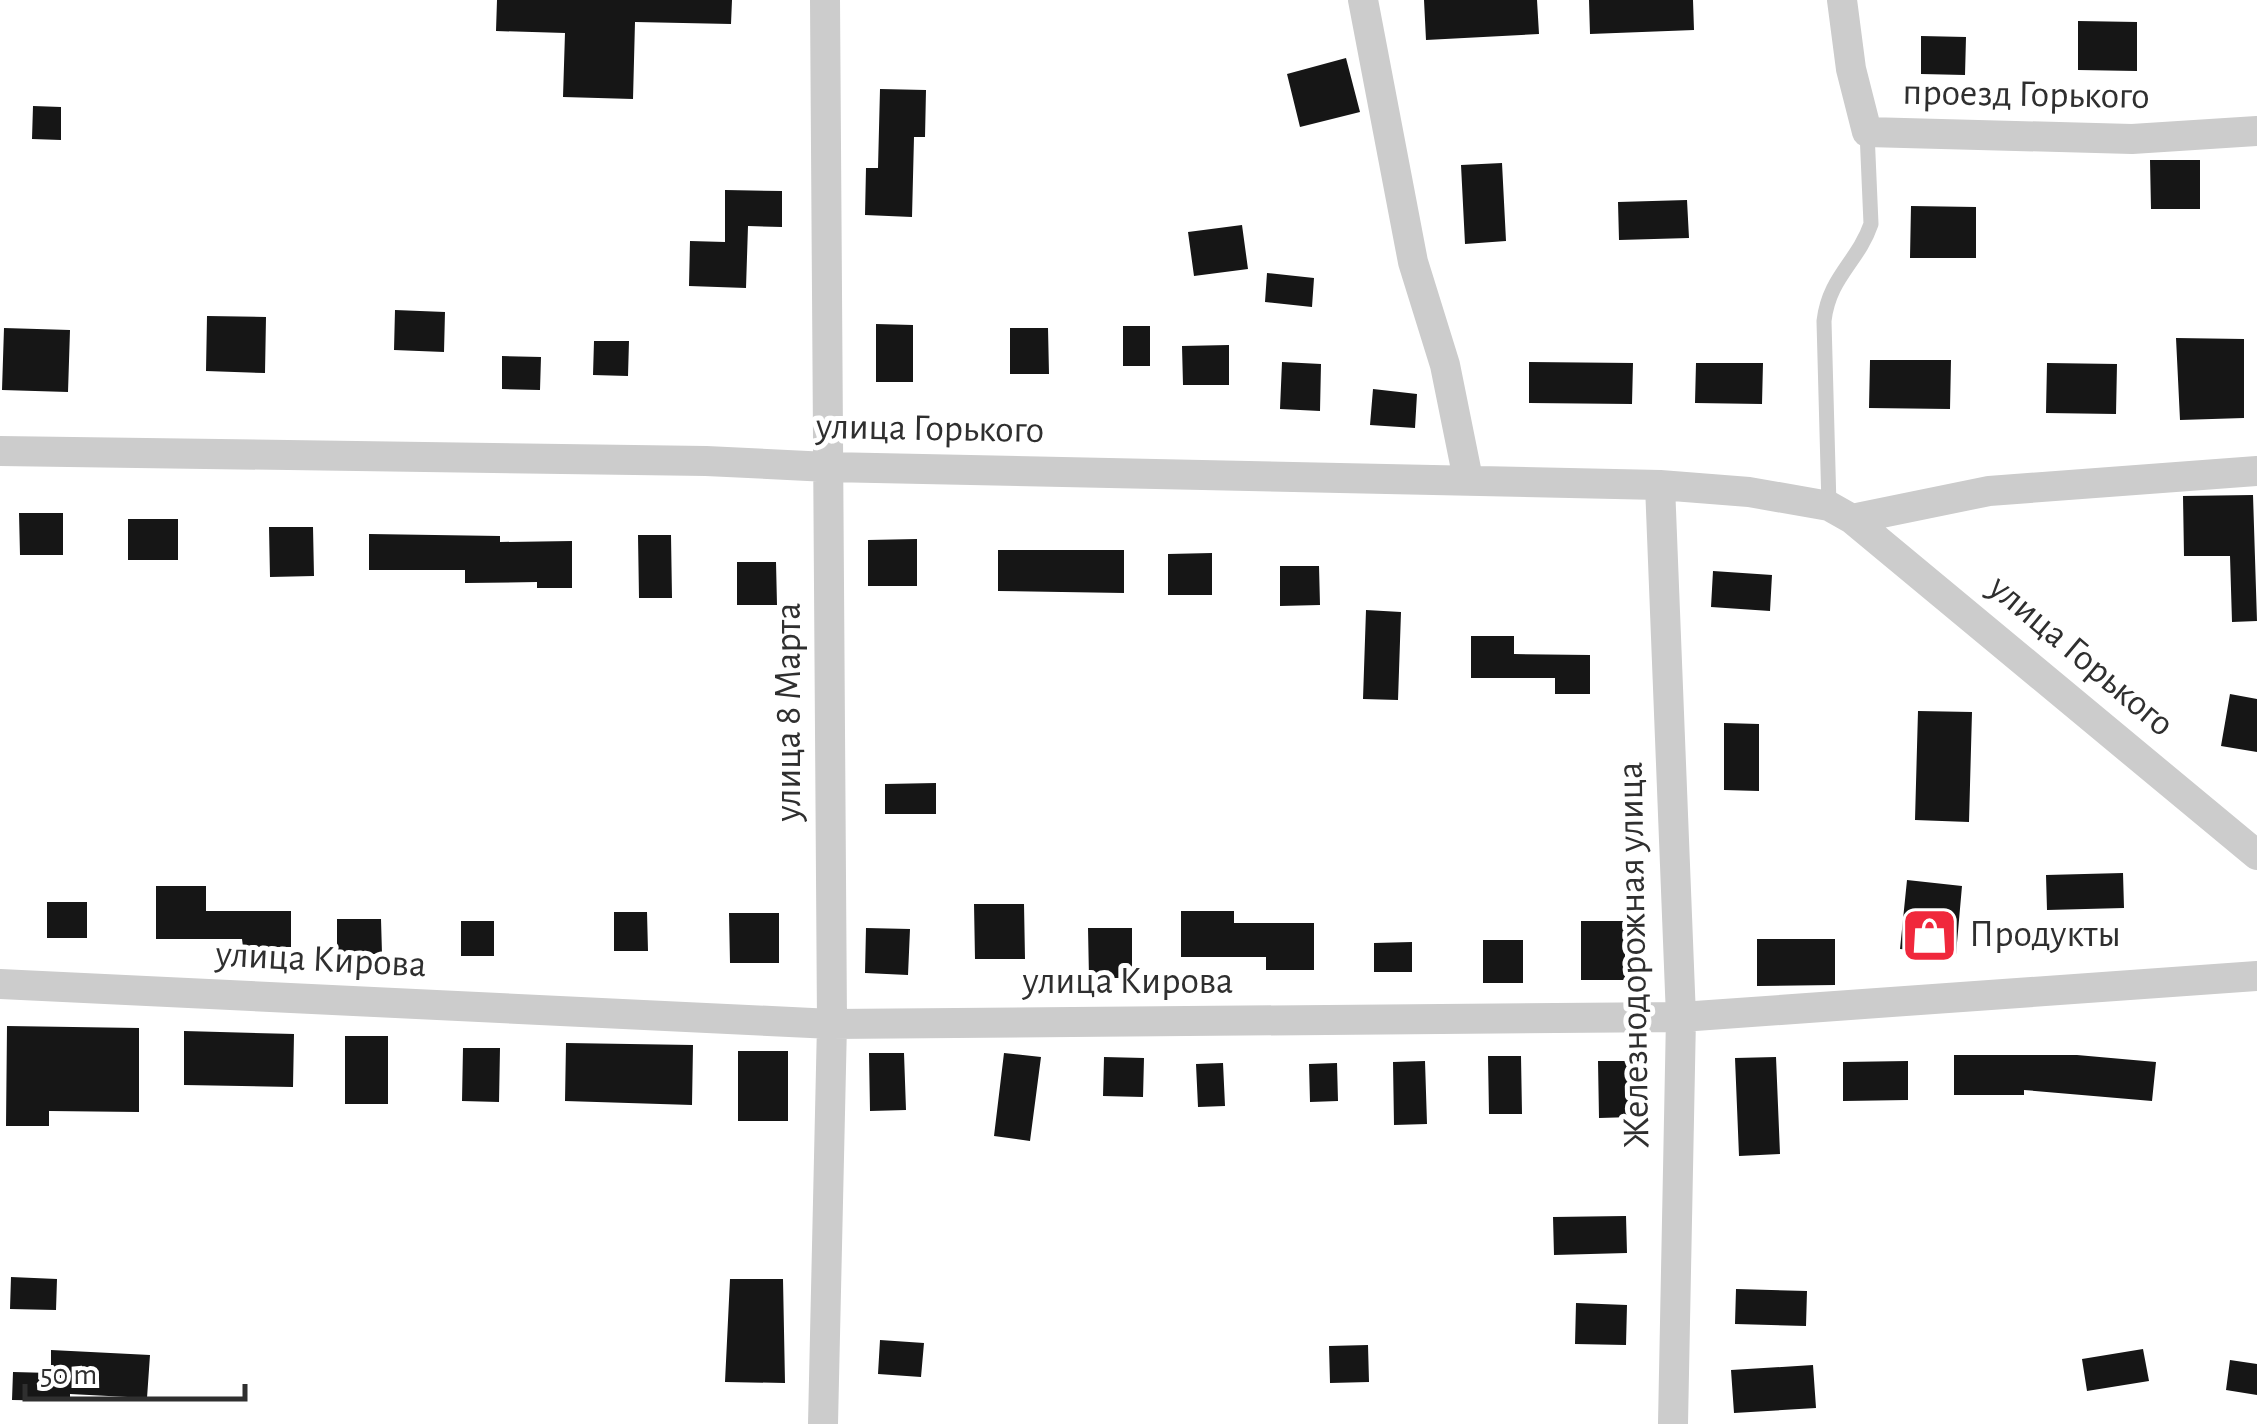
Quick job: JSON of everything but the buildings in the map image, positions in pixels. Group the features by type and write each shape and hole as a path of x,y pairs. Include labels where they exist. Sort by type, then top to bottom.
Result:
{"street":[{"name":"улица 8 Марта","path":"823,1424 832,1024 825,0"},
{"path":"1364,0 1413,262 1445,365 1468,479"},
{"name":"проезд Горького","path":"1842,0 1867,132 2132,139 2257,132"},
{"name":"улица Горького","path":"0,451 706,461 828,468 1468,479 1749,492 1841,512 1990,490 2257,470"},
{"name":"Железнодорожная улица","path":"1660,486 1681,1018 1673,1424"},
{"name":"улица Горького","path":"1841,512 2257,855"},
{"name":"улица Кирова","path":"0,984 832,1024 1681,1018 2257,976"}],"lane":[{"path":"1841,512 1824,321 1826,298 1866,238 1871,224 1867,132"}],"place":[{"name":"Продукты","path":"1930,935"}]}
